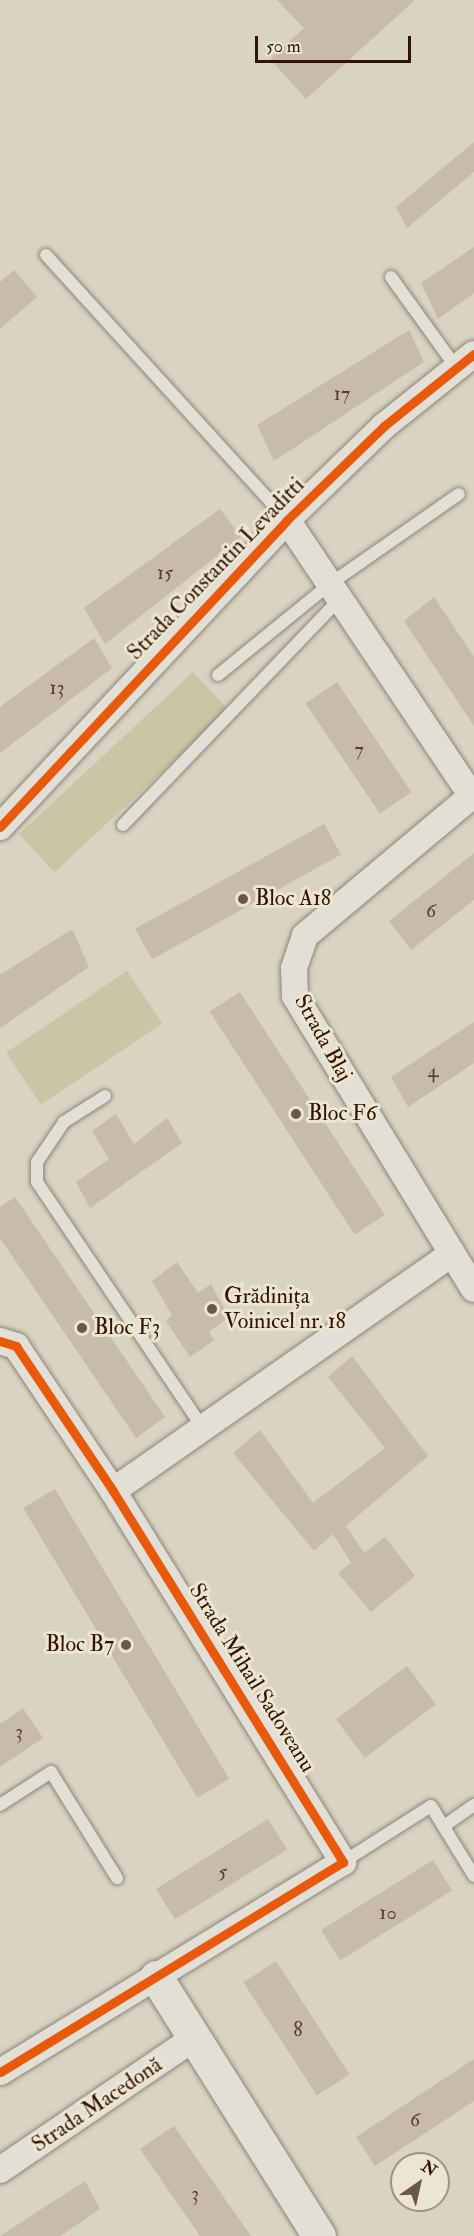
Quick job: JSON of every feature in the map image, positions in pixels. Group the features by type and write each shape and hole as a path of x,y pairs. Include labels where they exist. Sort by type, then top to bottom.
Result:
{"street":[{"name":"Strada Constantin Levaditti","path":"0,827 287,520 384,426 465,360"},
{"name":"Strada Blaj","path":"287,520 473,795 305,936 294,968 295,996 450,1255 474,1289"},
{"path":"113,1491 450,1255"},
{"name":"Strada Mihail Sadoveanu","path":"0,1341 16,1346 113,1491 343,1862"},
{"path":"0,2072 343,1862"},
{"path":"156,1977 319,2236"},
{"name":"Strada Macedonă","path":"0,2170 193,2038"}],"lane":[{"path":"46,255 287,520"},
{"path":"391,277 465,360"},
{"path":"218,675 335,592 459,494"},
{"path":"123,825 335,592"},
{"path":"105,1096 64,1122 37,1162 37,1182 202,1427"},
{"path":"0,1805 51,1772 117,1878"},
{"path":"444,1827 474,1805"},
{"path":"343,1862 431,1806 474,1876"}],"shaded area":[{"path":"193,672 228,710 54,872 19,834"},
{"path":"127,971 162,1023 41,1105 6,1053"}],"building":[{"path":"277,0 415,0 306,99 270,59 304,28"},
{"path":"474,142 474,172 407,228 396,207"},
{"path":"474,247 474,293 438,319 421,283"},
{"path":"14,270 37,297 0,329 0,282"},
{"path":"409,330 424,362 274,461 257,425"},
{"path":"220,509 241,537 105,644 84,608"},
{"path":"434,597 474,657 474,726 404,621"},
{"path":"94,638 112,668 0,753 0,707"},
{"path":"337,682 411,792 380,814 305,703"},
{"name":"Bloc A18","path":"324,824 341,855 152,959 135,929"},
{"path":"474,853 474,900 411,950 389,921"},
{"path":"72,929 89,967 0,1028 0,975"},
{"name":"Bloc F6","path":"240,992 385,1215 355,1235 210,1012"},
{"path":"474,1022 474,1063 408,1107 391,1077"},
{"path":"116,1114 134,1144 167,1118 182,1143 90,1208 76,1182 109,1159 92,1131"},
{"name":"Bloc F3","path":"15,1197 165,1417 136,1438 0,1238 0,1207"},
{"path":"177,1262 198,1293 211,1284 229,1317 209,1332 214,1340 190,1357 166,1321 172,1315 152,1281"},
{"path":"352,1356 428,1456 346,1526 364,1553 385,1537 415,1576 371,1612 338,1573 351,1563 333,1534 314,1551 233,1453 260,1430 313,1503 385,1448 328,1377"},
{"name":"Bloc B7","path":"55,1489 229,1779 197,1798 23,1508"},
{"path":"407,1666 436,1704 365,1758 336,1720"},
{"path":"23,1708 43,1738 0,1767 0,1724"},
{"path":"268,1819 287,1850 175,1919 156,1889"},
{"path":"433,1860 452,1891 340,1960 321,1930"},
{"path":"276,1961 350,2074 317,2095 243,1982"},
{"path":"474,2059 474,2101 396,2152 390,2152 390,2156 375,2166 356,2137"},
{"path":"174,2126 251,2236 200,2236 140,2149"},
{"path":"85,2181 100,2209 60,2236 0,2236"}],"cycle path":[{"path":"0,827 287,520 384,426 474,354"},
{"path":"0,1341 16,1346 113,1491 343,1862 0,2072"}],"place":[{"name":"Bloc A18","path":"243,899"},
{"name":"Bloc F6","path":"296,1114"},
{"name":"Grădinița Voinicel nr. 18","path":"212,1309"},
{"name":"Bloc F3","path":"82,1328"},
{"name":"Bloc B7","path":"126,1645"}]}
